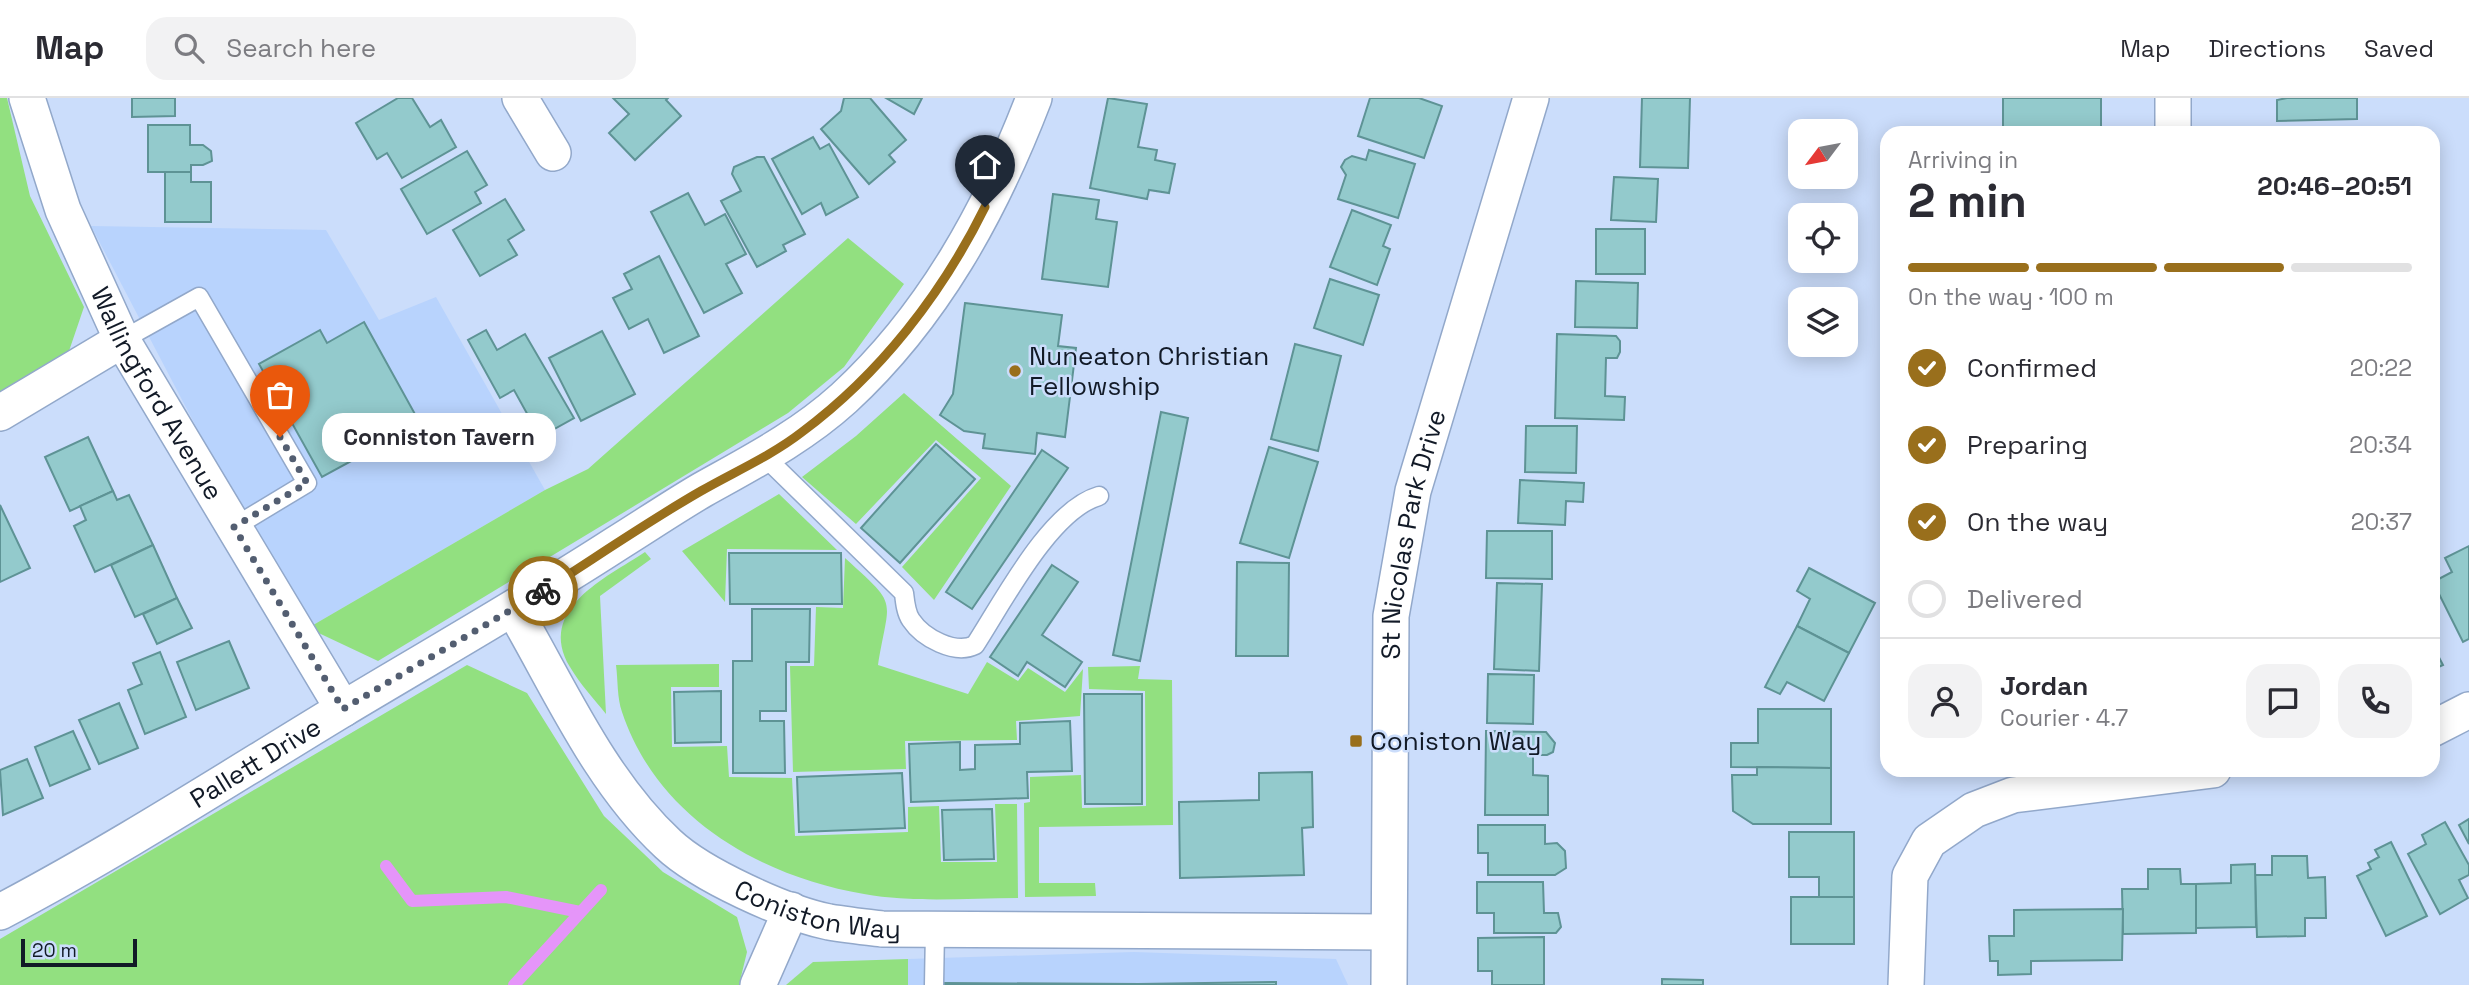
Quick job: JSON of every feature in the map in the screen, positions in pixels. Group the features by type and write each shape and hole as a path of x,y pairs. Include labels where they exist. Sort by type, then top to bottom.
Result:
{"street":[{"name":"Wallingford Avenue","path":"27,98 63,210 122,340 343,709"},
{"path":"520,98 553,153"},
{"name":"Pallett Drive","path":"0,912 76,872 343,709 514,610 699,492 801,434 844,397 910,329 965,248 1016,146 1034,98"},
{"name":"St Nicolas Park Drive","path":"1389,985 1391,616 1400,549 1413,491 1531,98"},
{"path":"2173,98 2173,126"},
{"path":"0,413 122,340"},
{"name":"Coniston Way","path":"514,610 603,763 630,803 662,837 719,878 791,910 828,922 882,929 1388,932"},
{"path":"2440,725 2469,710"},
{"path":"1906,985 1910,876 1929,841 1974,810 2013,794 2133,777"},
{"path":"758,985 791,910"}],"lane":[{"path":"122,340 199,297 307,483 234,527"},
{"path":"764,456 904,593 908,618 920,631 951,647 966,649 975,645 1050,531 1082,500 1099,496"},
{"path":"934,985 935,930"}],"shaded area":[{"path":"91,226 326,230 379,320 436,297 545,490 308,628 258,545"},
{"path":"1134,952 1336,959 1348,985 908,985 908,959"}],"green space":[{"path":"0,98 7,98 30,196 84,307 69,351 0,393"},
{"path":"848,238 904,284 844,367 788,413 378,661 308,628 545,490 588,469"},
{"path":"904,393 1011,486 934,600 902,567 981,478 936,440 856,524 802,477 856,436"},
{"path":"779,494 837,550 727,549 725,602 682,551"},
{"path":"645,552 651,559 600,596 606,714 570,667 562,646 562,628 569,612 580,598"},
{"path":"845,558 875,586 886,604 887,614 878,665 968,694 987,662 1018,681 1028,668 1065,692 1083,669 1080,716 1016,721 1017,740 905,741 906,769 793,772 790,666 814,666 816,607 843,608"},
{"path":"719,664 719,687 671,687 672,747 727,746 729,777 792,778 795,836 908,832 908,807 939,806 941,862 997,862 995,804 1017,804 1018,898 921,899 864,894 787,873 717,836 686,811 660,782 638,749 620,707 616,665"},
{"path":"467,665 527,693 604,816 663,872 737,917 747,952 739,985 0,985 0,939"},
{"path":"1140,666 1138,679 1172,680 1173,825 1039,827 1039,883 1095,883 1096,896 1025,897 1024,803 1030,802 1030,777 1081,775 1082,808 1146,806 1145,691 1089,689 1088,667"},
{"path":"908,959 908,985 786,985 813,962"}],"building":[{"path":"132,98 175,98 175,116 132,117"},
{"path":"398,98 412,98 430,127 441,120 456,147 402,178 387,153 377,159 356,123"},
{"path":"613,98 668,98 666,100 681,116 635,160 609,133 629,114"},
{"path":"844,98 870,98 906,140 889,155 895,162 869,184 821,129 841,111"},
{"path":"886,98 922,98 914,114"},
{"path":"1108,98 1147,104 1138,147 1157,150 1155,160 1175,164 1169,193 1149,190 1147,199 1090,188"},
{"path":"1370,98 1419,98 1442,106 1424,158 1358,136"},
{"path":"1642,98 1690,98 1688,168 1640,167"},
{"path":"2003,98 2101,98 2101,126 2003,126"},
{"path":"2357,98 2357,119 2277,121 2277,100"},
{"path":"148,125 190,125 190,145 203,145 211,151 212,161 203,165 191,165 191,172 148,172"},
{"path":"813,137 820,149 829,144 858,197 826,215 821,203 802,214 772,159"},
{"path":"1369,150 1415,164 1398,218 1338,199 1346,175 1341,167 1345,160 1352,156 1366,160"},
{"path":"467,151 487,185 475,192 481,203 427,234 401,189"},
{"path":"757,157 764,157 805,234 783,245 786,251 757,267 721,201 741,191 732,174 734,167"},
{"path":"165,172 191,172 191,182 211,182 211,222 165,222"},
{"path":"1614,177 1658,179 1656,222 1611,220"},
{"path":"688,193 705,225 725,214 746,254 726,264 742,293 704,313 651,212"},
{"path":"1053,194 1099,200 1096,219 1117,222 1108,287 1042,279"},
{"path":"505,199 524,230 508,240 517,255 480,276 453,230"},
{"path":"1352,210 1391,225 1383,246 1390,249 1377,285 1330,267"},
{"path":"1596,229 1645,229 1645,274 1596,274"},
{"path":"659,256 699,336 664,353 648,319 629,329 613,298 632,289 624,274"},
{"path":"1330,279 1379,295 1363,345 1314,328"},
{"path":"1576,281 1638,283 1637,328 1575,327"},
{"name":"Nuneaton Christian Fellowship","path":"965,303 1062,315 1058,346 1076,348 1065,437 1037,433 1035,454 983,448 985,434 964,431 940,415 953,394"},
{"path":"364,322 426,434 382,458 377,447 322,477 259,364 320,330 327,343"},
{"path":"486,330 497,350 525,334 574,418 540,437 514,390 500,398 468,340"},
{"path":"602,331 635,394 581,421 549,358"},
{"path":"1557,334 1616,336 1620,341 1617,358 1606,358 1605,396 1625,397 1624,420 1555,418"},
{"path":"1295,344 1341,356 1318,451 1271,439"},
{"path":"1161,412 1188,418 1140,661 1113,655"},
{"path":"1526,426 1577,426 1576,473 1525,472"},
{"path":"88,437 113,491 70,511 45,457"},
{"path":"936,444 975,479 900,563 861,528"},
{"path":"1269,447 1318,462 1289,558 1240,543"},
{"path":"1042,450 1068,468 972,609 946,592"},
{"path":"1520,480 1584,483 1583,502 1566,501 1565,525 1518,523"},
{"path":"113,491 117,500 129,495 153,545 95,572 74,526 86,520 80,506"},
{"path":"0,505 30,568 0,582"},
{"path":"1487,531 1552,531 1552,579 1486,578"},
{"path":"153,545 177,598 135,617 111,565"},
{"path":"2469,546 2469,639 2463,642 2440,596 2440,578 2452,572 2445,558"},
{"path":"729,553 841,553 842,604 730,604"},
{"path":"1237,562 1289,563 1288,656 1236,656"},
{"path":"1052,565 1078,582 1042,635 1082,662 1065,687 1027,662 1018,676 990,657"},
{"path":"1809,568 1875,603 1849,653 1797,626 1810,599 1797,591"},
{"path":"1497,583 1542,584 1539,671 1494,669"},
{"path":"177,598 192,628 157,644 143,614"},
{"path":"752,609 810,609 809,662 786,662 786,711 760,711 760,721 784,721 785,773 733,773 733,661 752,661"},
{"path":"1797,626 1849,653 1824,701 1787,682 1780,694 1765,687"},
{"path":"229,641 249,688 196,710 177,662"},
{"path":"160,652 186,717 145,734 128,690 142,684 133,663"},
{"path":"1488,674 1534,675 1533,724 1487,723"},
{"path":"721,691 721,742 675,743 674,692"},
{"path":"1084,694 1142,694 1142,804 1085,804"},
{"path":"119,703 138,748 99,764 79,720"},
{"path":"1758,709 1831,709 1831,768 1731,767 1731,743 1758,743"},
{"path":"1070,721 1072,771 1027,772 1028,798 911,802 909,744 960,742 960,770 975,769 975,745 1020,744 1020,723"},
{"path":"73,731 90,769 50,786 35,747"},
{"path":"1486,731 1546,732 1555,743 1553,752 1533,755 1533,775 1548,776 1548,815 1485,815"},
{"path":"27,759 43,798 3,815 0,770"},
{"path":"1757,767 1831,768 1831,824 1753,824 1733,811 1732,775 1757,775"},
{"path":"1312,772 1313,827 1302,828 1304,875 1180,878 1179,802 1259,800 1259,773"},
{"path":"902,773 905,828 799,832 797,777"},
{"path":"992,809 994,859 944,860 942,810"},
{"path":"2469,819 2469,844 2459,825"},
{"path":"2445,822 2469,865 2469,875 2459,880 2468,898 2440,914 2408,854 2426,844 2422,835"},
{"path":"1478,825 1545,825 1545,844 1557,843 1565,851 1566,868 1555,875 1488,875 1488,853 1478,853"},
{"path":"1789,832 1854,832 1854,897 1819,897 1819,877 1789,877"},
{"path":"2391,842 2427,916 2386,936 2357,876 2371,869 2368,863 2379,857 2375,850"},
{"path":"2272,856 2307,856 2308,878 2325,877 2326,918 2305,918 2305,936 2257,937 2255,875 2272,875"},
{"path":"2255,864 2256,927 2196,928 2196,884 2231,883 2231,865"},
{"path":"2148,869 2180,869 2181,884 2196,884 2196,933 2123,934 2122,889 2148,889"},
{"path":"1477,882 1543,882 1544,913 1558,913 1561,927 1556,933 1494,933 1494,913 1477,913"},
{"path":"1791,897 1854,897 1854,944 1791,944"},
{"path":"2123,909 2122,960 2031,961 2031,974 1998,975 1998,961 1990,961 1989,936 2014,936 2014,910"},
{"path":"1544,937 1544,985 1492,985 1492,971 1478,971 1478,938"},
{"path":"1662,979 1703,980 1703,985 1662,985"},
{"path":"1276,982 1276,985 1139,985 1139,984"},
{"path":"1139,984 1139,985 945,985"}],"waterway":[{"path":"386,866 412,901 506,897 580,912"},
{"path":"514,985 601,890"}],"way so far":[{"path":"280,437 307,483 234,527 343,709 543,591"}],"place":[{"name":"Nuneaton Christian Fellowship","path":"1015,371"},
{"name":"Conniston Tavern","path":"280,437"},
{"name":"Coniston Way","path":"1356,741"}],"route":[{"path":"543,591 699,492 801,434 844,397 910,329 965,248 985,207"}]}
